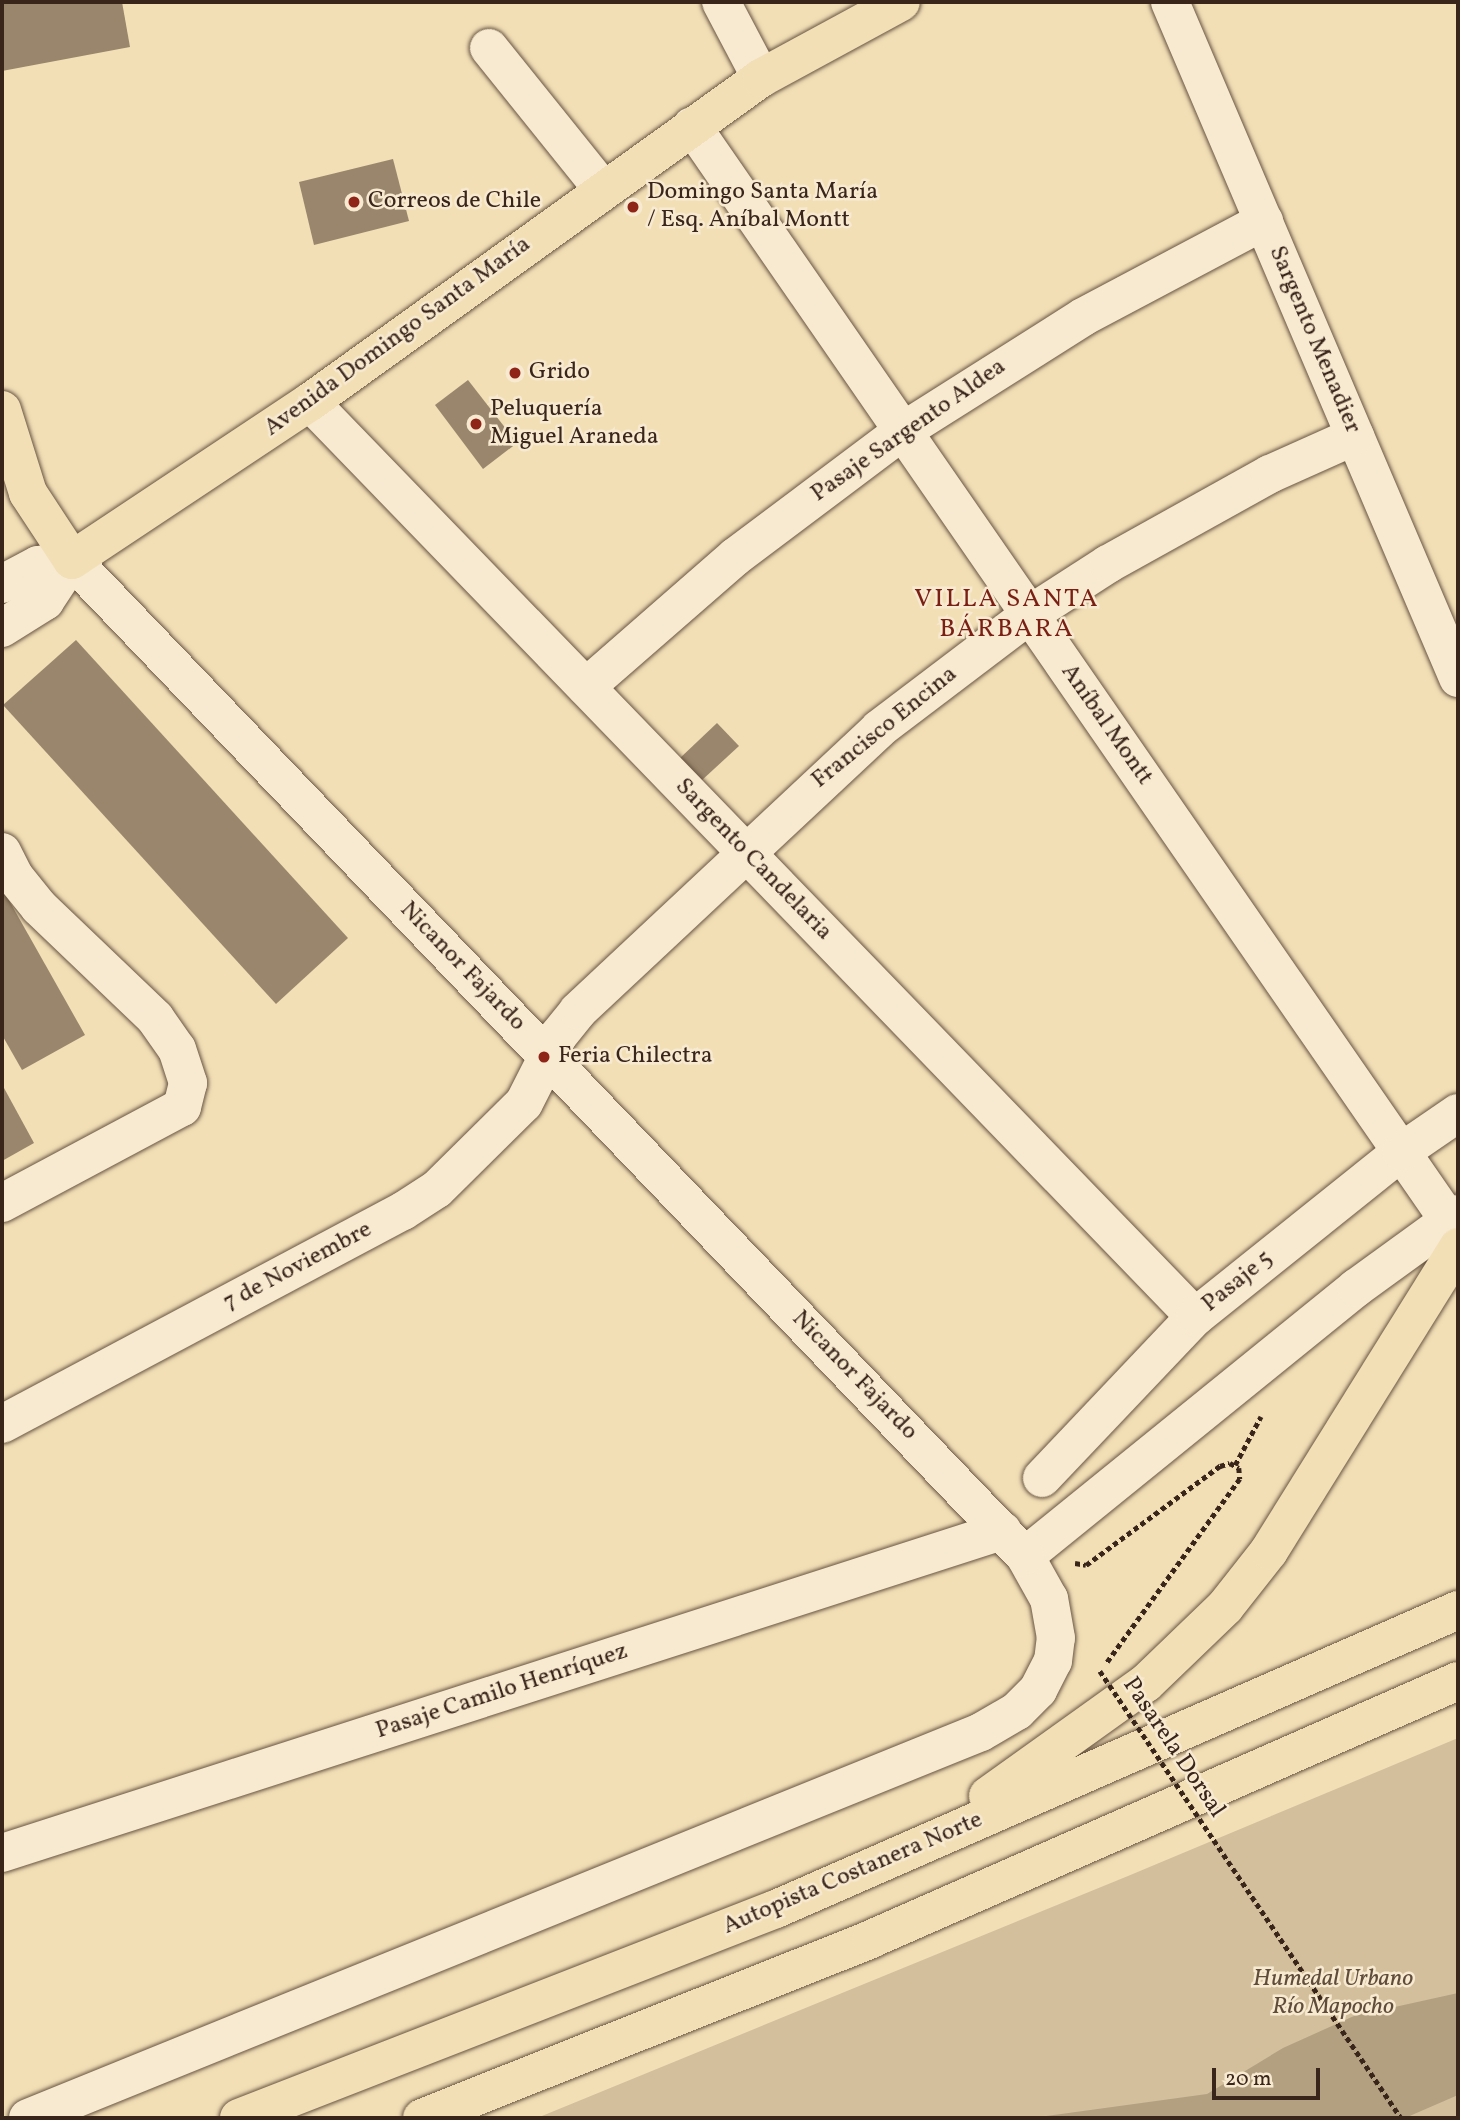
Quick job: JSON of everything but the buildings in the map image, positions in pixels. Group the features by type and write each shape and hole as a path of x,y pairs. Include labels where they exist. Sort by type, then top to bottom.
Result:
{"main road":[{"name":"Avenida Domingo Santa María","path":"72,560 310,402 761,78 901,2"},
{"name":"Nicanor Fajardo","path":"2,410 28,493 72,560"},
{"path":"867,1869 1047,1757 1146,1683 1203,1632 1269,1551 1455,1228"},
{"name":"Autopista Costanera Norte","path":"239,2118 641,1965 1458,1610"},
{"path":"422,2118 872,1939 1458,1681"}],"street":[{"path":"721,2 761,78"},
{"name":"Sargento Menadier","path":"1170,2 1458,678"},
{"path":"489,48 603,190"},
{"name":"Aníbal Montt","path":"692,126 1455,1228"},
{"name":"Pasaje Sargento Aldea","path":"586,687 735,558 903,431 1083,317 1264,221"},
{"name":"Sargento Candelaria","path":"310,402 1195,1317"},
{"name":"Francisco Encina","path":"549,1057 558,1035 578,1011 744,851 879,729 1029,615 1188,517 1355,436"},
{"name":"Avenida Domingo Santa María","path":"2,584 38,565 72,560"},
{"name":"Avenida Domingo Santa María","path":"2,628 45,601 72,560"},
{"name":"Nicanor Fajardo","path":"28,2118 878,1775 1003,1720 1038,1690 1055,1650 1049,1599 1013,1544 72,560"},
{"path":"2,852 39,907 155,1018 177,1049 188,1083 182,1107 2,1203"},
{"name":"7 de Noviembre","path":"2,1424 403,1211 437,1189 524,1103 549,1057"},
{"name":"Pasaje 5","path":"1042,1478 1195,1317 1401,1152 1458,1113"},
{"path":"1013,1544 1356,1288 1455,1228"},
{"name":"Pasaje Camilo Henríquez","path":"2,1853 1013,1544"}],"path":[{"path":"1013,1544 1086,1565 1220,1466 1235,1465 1264,1409"},
{"name":"Pasarela Dorsal","path":"1235,1465 1240,1479 1100,1671 1401,2118"}],"green space":[{"name":"Humedal Urbano Río Mapocho","path":"1458,1738 1458,2118 537,2118 1128,1876"}],"shaded area":[{"path":"1458,1993 1458,2095 1405,2118 1032,2118 1207,2094 1283,2048 1354,2016"}],"place":[{"name":"Correos de Chile","path":"354,202"},
{"name":"Domingo Santa María / Esq. Aníbal Montt","path":"633,207"},
{"name":"Grido","path":"515,373"},
{"name":"Peluquería Miguel Araneda","path":"476,424"},
{"name":"Feria Chilectra","path":"544,1057"}],"district":[{"name":"VILLA SANTA BÁRBARA","path":"1007,615"}]}
